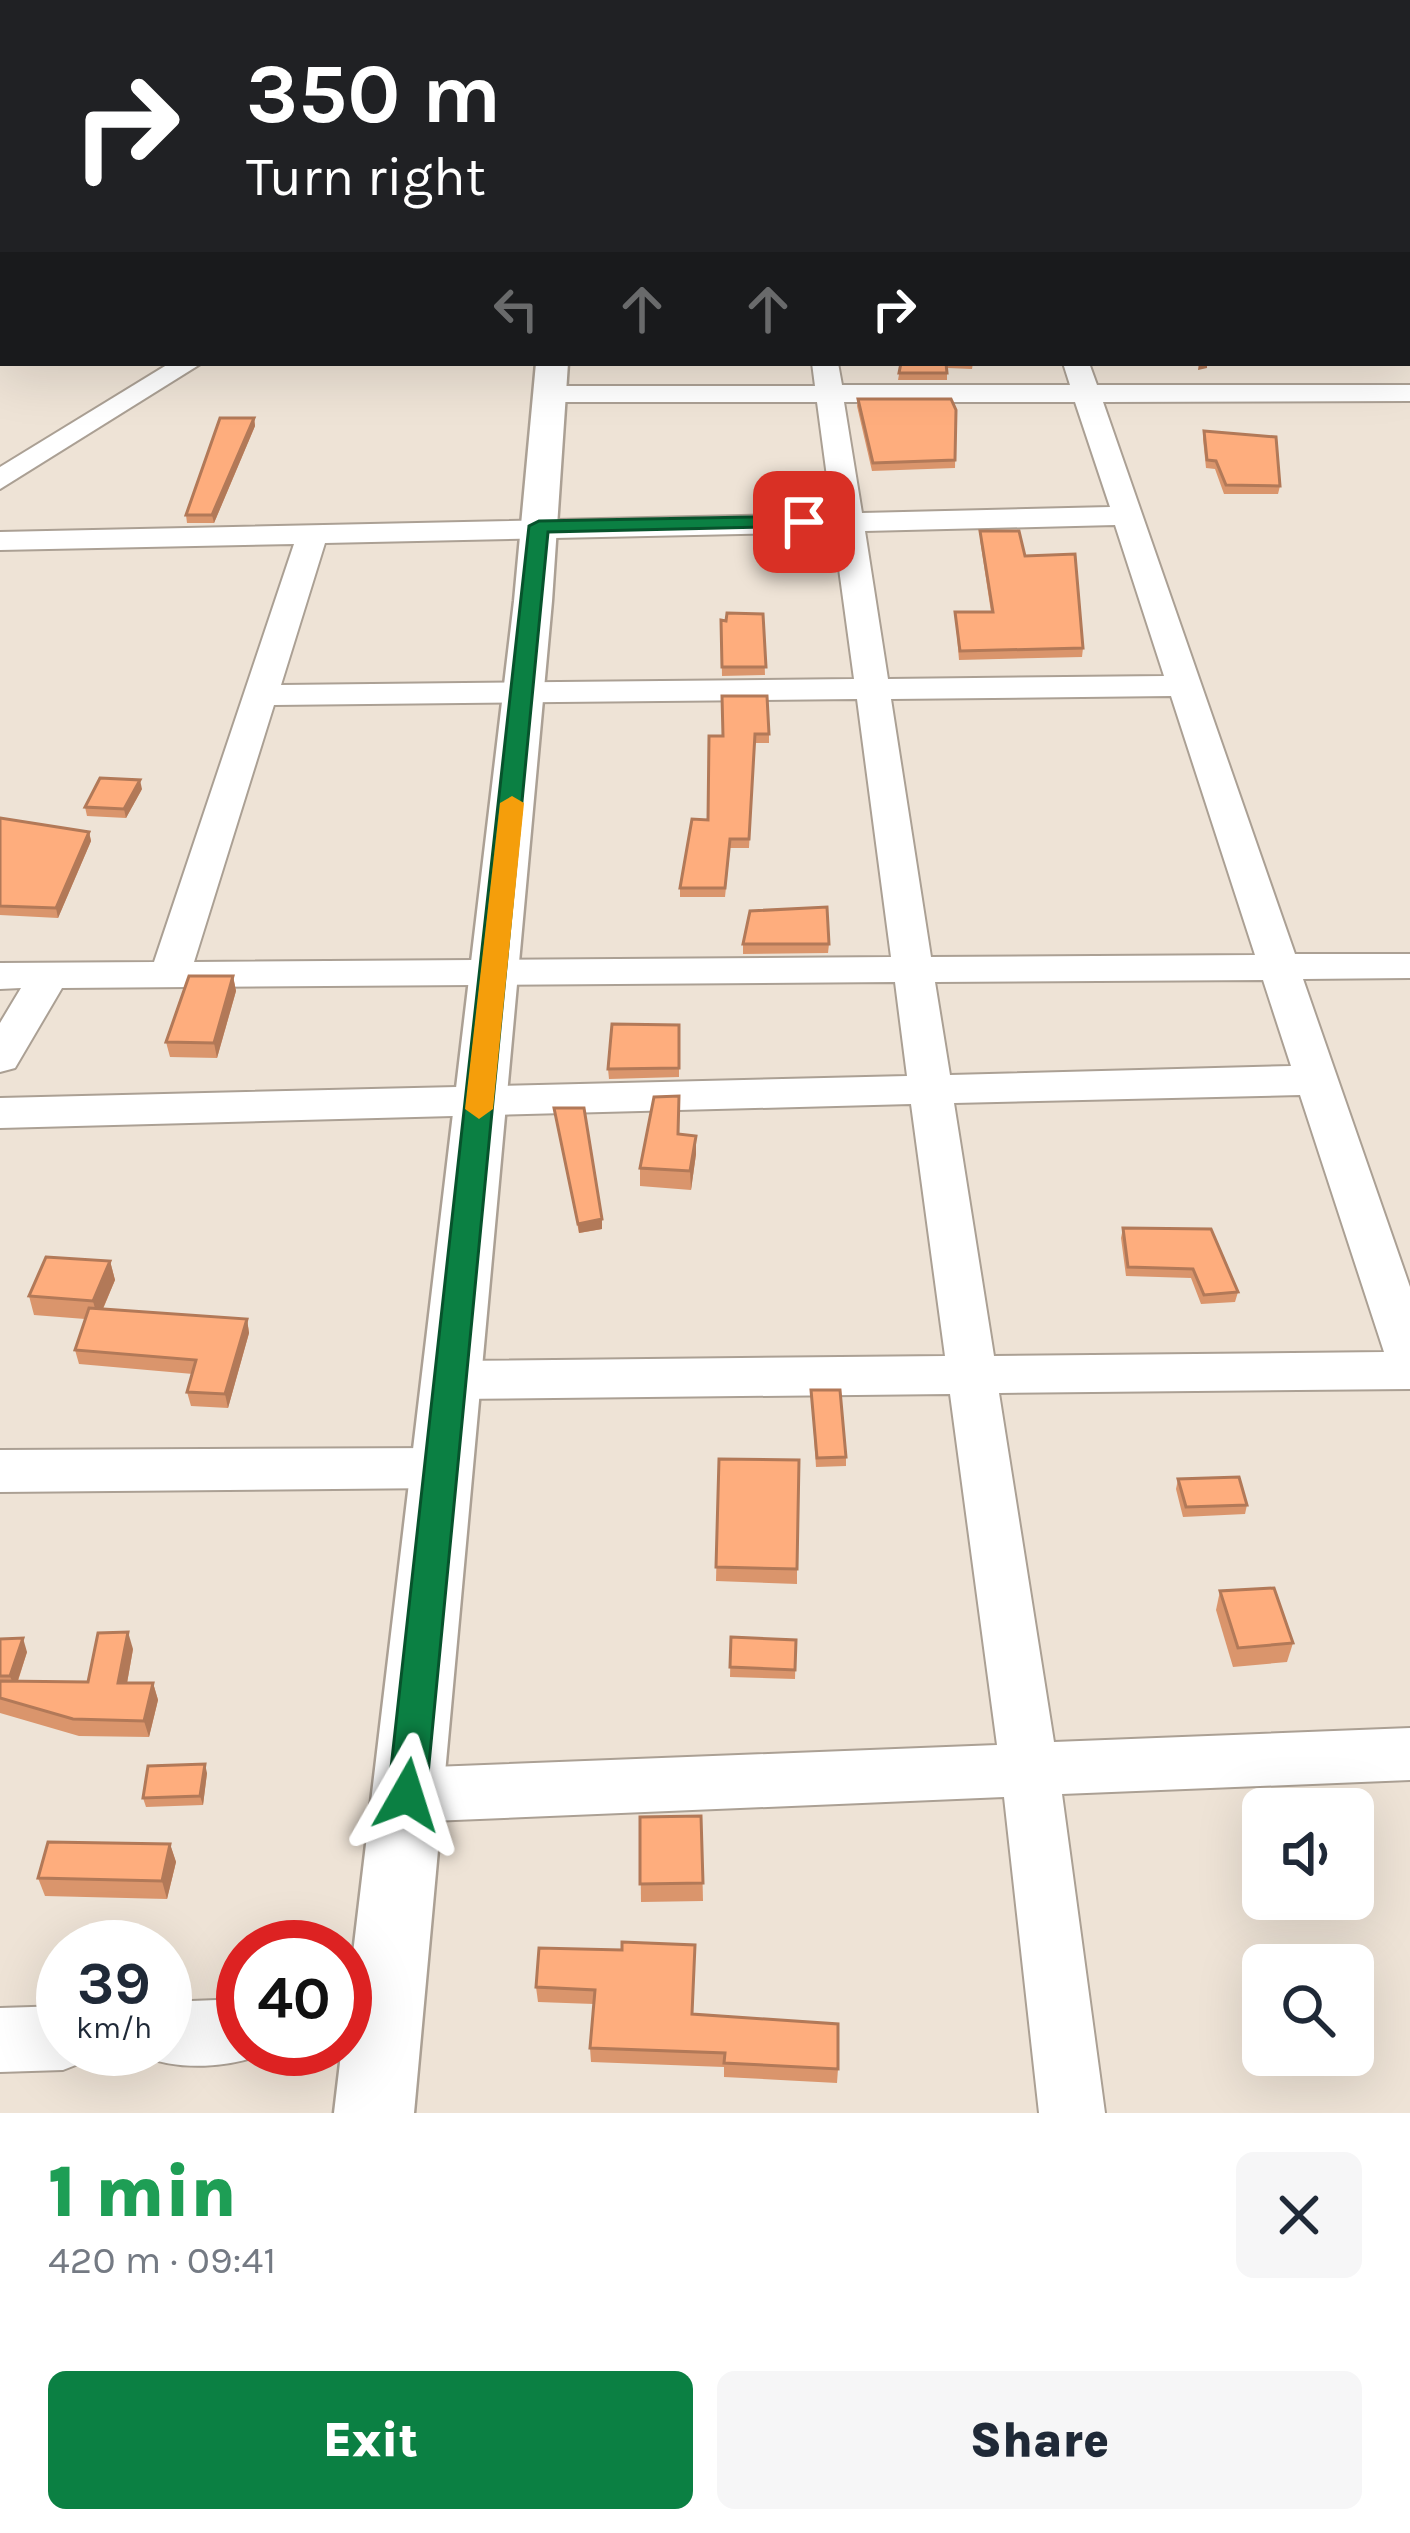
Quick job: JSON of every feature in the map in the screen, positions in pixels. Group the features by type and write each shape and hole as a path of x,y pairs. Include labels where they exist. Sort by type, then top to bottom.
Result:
{"street":[{"path":"0,480 184,366"},
{"path":"828,378 1029,1770 1072,2113"},
{"path":"1081,378 1410,1358"},
{"path":"372,1984 407,1795 523,693 551,379 1081,378 1410,393"},
{"path":"0,541 1127,516"},
{"path":"170,975 313,532"},
{"path":"260,695 1184,686"},
{"path":"0,976 1410,966"},
{"path":"0,1058 49,976"},
{"path":"0,1113 1316,1081"},
{"path":"452,1380 1410,1370"},
{"path":"0,1471 442,1468"},
{"path":"407,1795 1410,1754"},
{"path":"0,2040 36,2039"},
{"path":"370,2076 374,2113"}],"building":[{"path":"900,366 946,366 947,373 899,373"},
{"path":"858,399 951,399 956,410 955,460 873,463"},
{"path":"220,418 254,418 212,515 186,515"},
{"path":"1204,431 1276,437 1280,486 1226,485 1216,461 1207,460"},
{"path":"980,531 1019,531 1025,556 1075,554 1083,648 960,651 955,612 993,612"},
{"path":"727,613 763,614 766,667 722,667 721,620 726,621"},
{"path":"722,696 767,696 769,734 755,734 749,839 730,839 725,888 680,888 692,819 708,820 709,736 723,736"},
{"path":"100,778 140,780 124,809 85,807"},
{"path":"0,818 89,832 56,908 0,906"},
{"path":"827,907 829,944 743,944 750,911"},
{"path":"189,976 233,976 214,1043 166,1042"},
{"path":"612,1024 679,1025 679,1068 608,1069"},
{"path":"679,1096 678,1134 696,1136 690,1171 640,1168 654,1097"},
{"path":"554,1108 584,1108 602,1219 578,1224"},
{"path":"1123,1228 1211,1229 1238,1292 1204,1295 1193,1269 1128,1267"},
{"path":"46,1257 110,1261 93,1301 29,1296"},
{"path":"89,1308 247,1319 225,1394 187,1392 196,1360 75,1350"},
{"path":"811,1390 840,1390 846,1457 817,1458"},
{"path":"719,1459 799,1460 797,1569 716,1567"},
{"path":"1239,1477 1247,1505 1186,1507 1178,1479"},
{"path":"1274,1588 1293,1643 1238,1648 1220,1591"},
{"path":"128,1632 118,1683 153,1683 144,1721 73,1719 0,1698 0,1681 88,1682 98,1633"},
{"path":"731,1637 796,1640 795,1670 730,1667"},
{"path":"23,1638 10,1676 0,1676 0,1639"},
{"path":"205,1764 200,1796 143,1798 148,1766"},
{"path":"701,1816 703,1883 640,1884 640,1817"},
{"path":"48,1842 170,1844 162,1881 38,1878"},
{"path":"622,1942 695,1945 692,2014 838,2024 838,2069 724,2063 725,2053 590,2048 595,1990 536,1987 539,1948 622,1950"}],"slow traffic":[{"path":"479,1109 512,803"}],"route":[{"path":"407,1795 539,526 804,522"}]}
